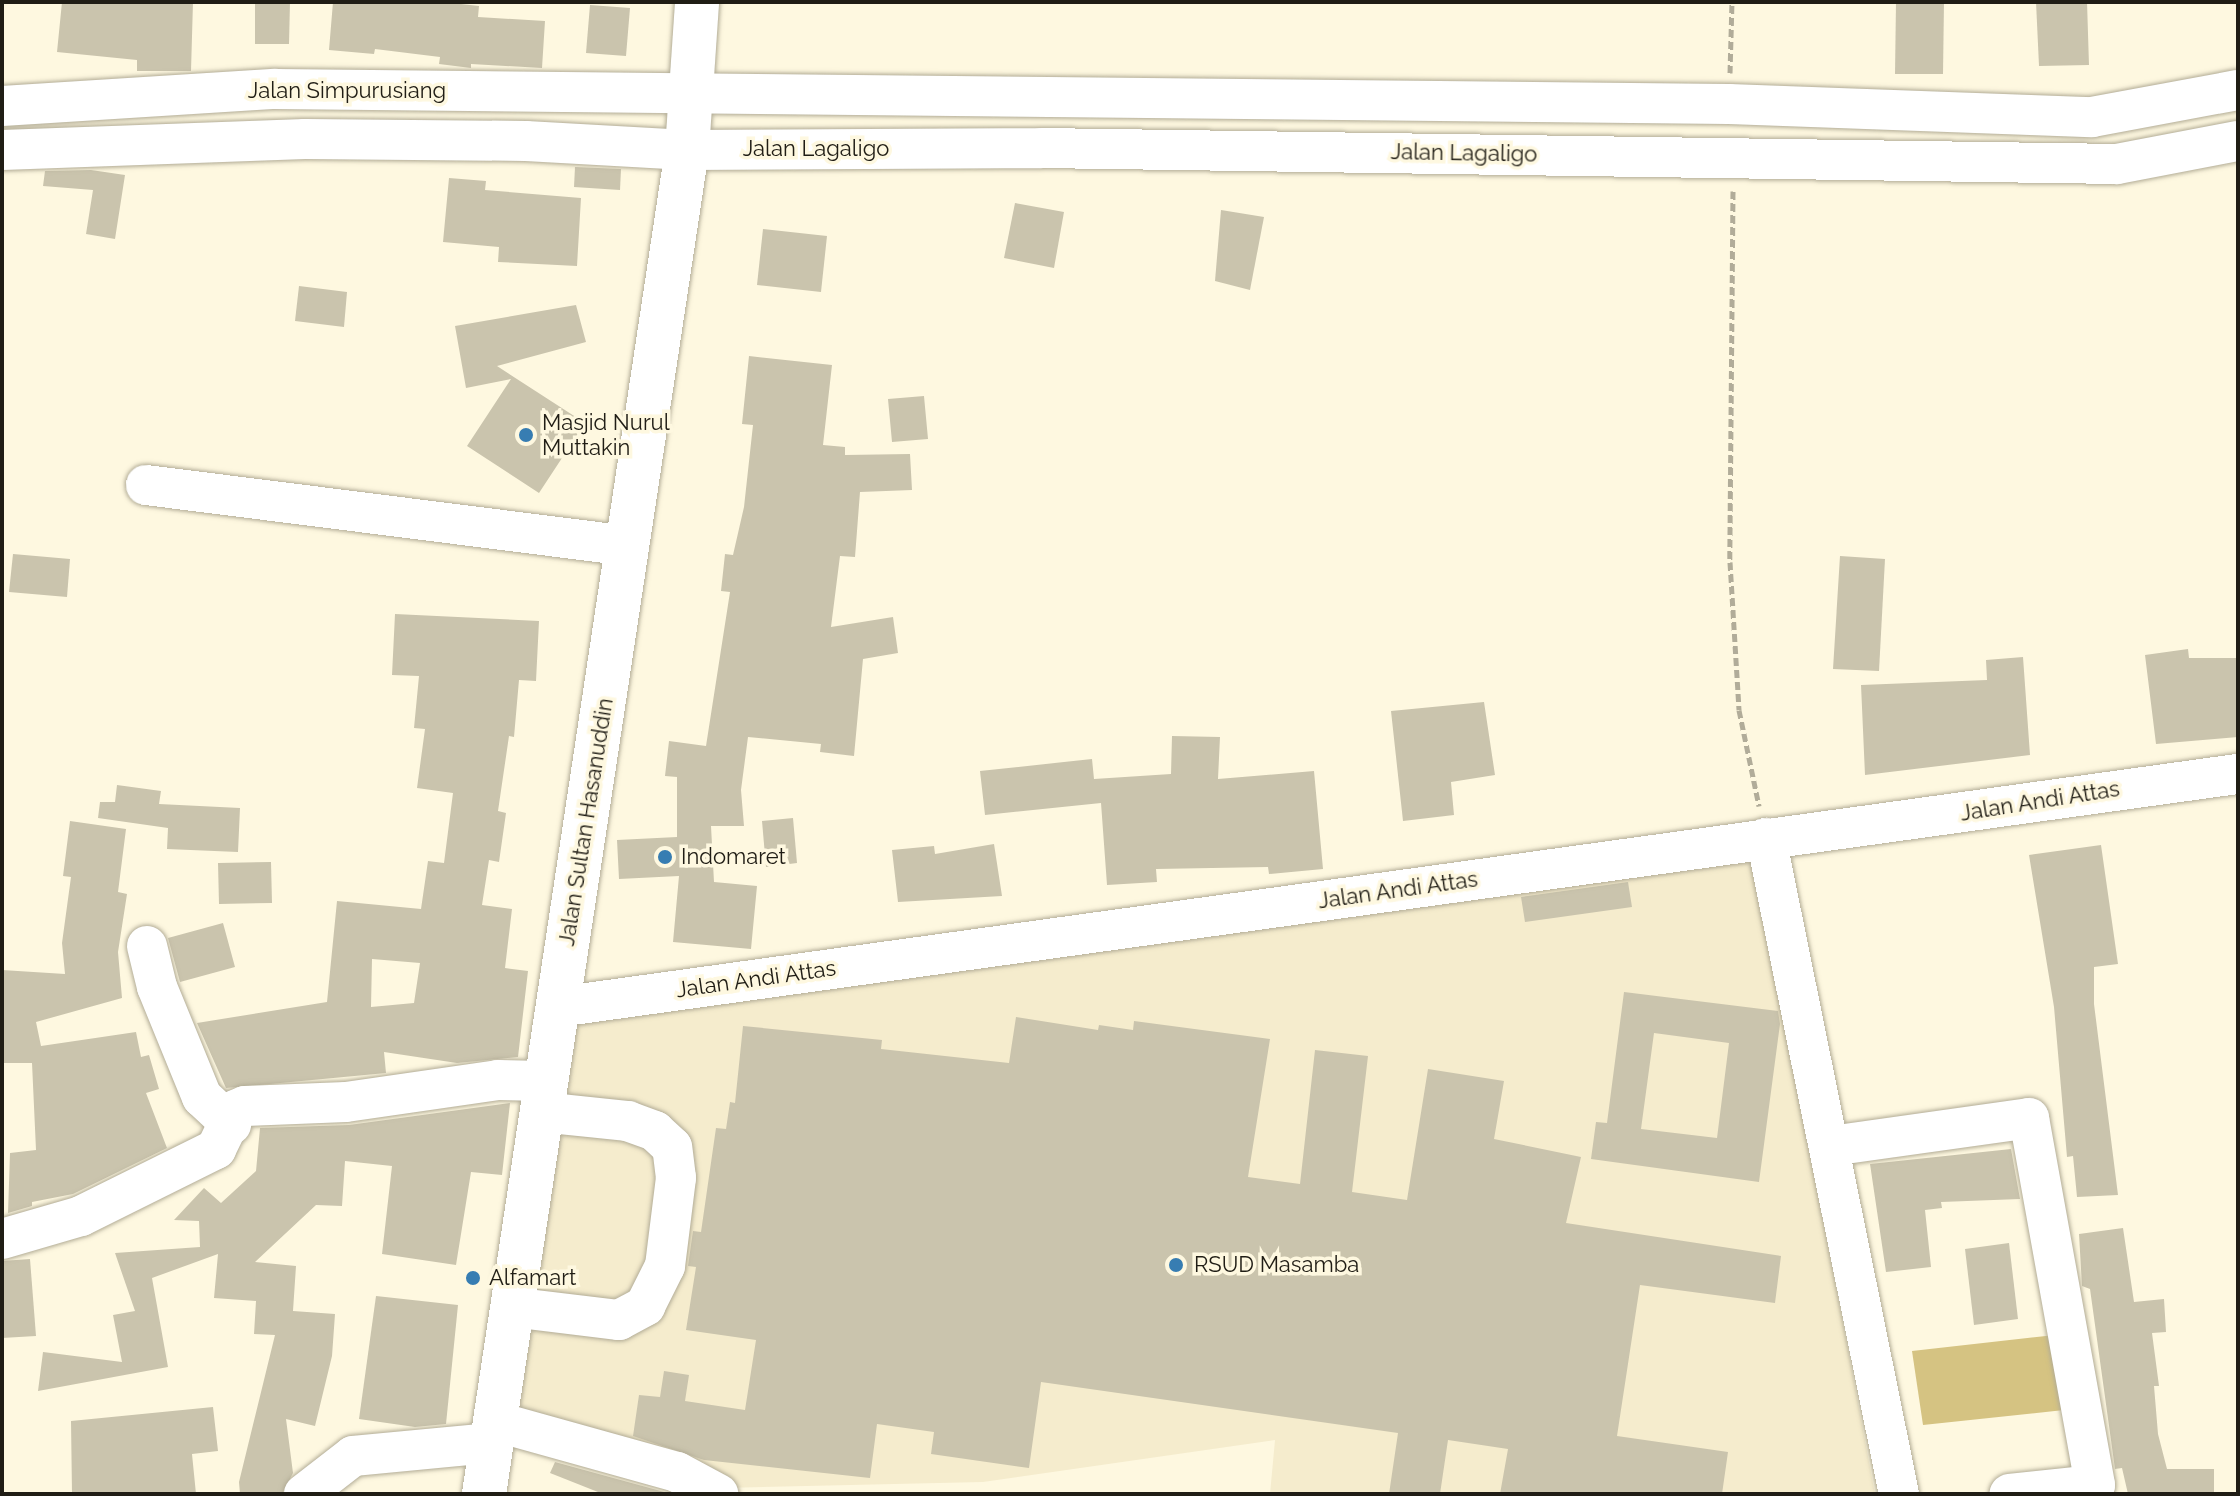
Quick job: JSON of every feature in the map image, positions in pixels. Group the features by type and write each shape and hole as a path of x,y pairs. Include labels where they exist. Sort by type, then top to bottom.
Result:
{"highway":[{"name":"Jalan Sultan Hasanuddin","path":"484,1494 687,150 697,2"}],"street":[{"name":"Jalan Simpurusiang","path":"2,106 275,89 692,93"},
{"path":"692,93 1729,104 2092,117 2238,90"},
{"path":"2,150 305,139 526,141 687,150"},
{"name":"Jalan Lagaligo","path":"687,150 1733,156 2117,164 2238,141"},
{"path":"146,485 627,546"},
{"name":"Jalan Andi Attas","path":"558,1007 2238,774"},
{"path":"1766,838 1831,1146 1899,1494"},
{"path":"147,946 157,987 202,1097 231,1124"},
{"path":"2,1239 81,1216 216,1149 231,1124 235,1110 259,1102 346,1102 498,1080 655,1131 672,1147 676,1178 665,1266 645,1306 619,1320 511,1307"},
{"path":"1831,1146 2029,1118 2095,1485 2009,1494"},
{"path":"304,1494 353,1456 492,1432 677,1472 718,1494"}],"path":[{"path":"1733,156 1730,562 1739,710 1766,838"}],"shaded area":[{"name":"RSUD Masamba","path":"1755,857 1875,1494 1270,1494 1275,1440 983,1482 722,1488 499,1419 559,1012"},
{"path":"2055,1335 2064,1410 1923,1425 1912,1351"}],"building":[{"path":"62,2 193,2 191,71 137,71 137,60 57,52"},
{"path":"255,2 290,2 289,44 255,44"},
{"path":"333,2 443,2 479,6 478,17 545,21 542,68 471,64 471,68 439,64 440,57 375,49 374,54 329,50"},
{"path":"1896,2 1944,2 1943,74 1895,74"},
{"path":"2036,2 2087,2 2089,65 2039,66"},
{"path":"590,5 630,8 626,56 586,53"},
{"path":"575,167 621,169 620,190 574,187"},
{"path":"91,170 125,175 115,239 86,234 93,190 43,186 45,171"},
{"path":"449,178 486,181 485,190 581,198 577,266 498,262 499,247 443,242"},
{"path":"1015,203 1064,212 1054,268 1004,258"},
{"path":"1221,210 1264,217 1250,290 1215,281"},
{"path":"763,229 827,236 821,292 757,285"},
{"path":"299,286 347,292 344,327 295,321"},
{"path":"576,305 586,342 497,366 585,423 539,493 467,446 511,379 466,388 455,326"},
{"path":"749,356 832,365 823,445 845,447 845,455 910,454 912,490 860,492 855,557 840,556 831,627 893,617 898,653 863,659 854,756 820,752 821,744 748,737 741,790 744,826 711,826 714,882 757,886 751,949 673,942 679,876 619,879 617,840 677,837 677,777 665,776 669,741 706,746 730,592 721,591 725,554 733,555 744,507 753,425 742,424"},
{"path":"924,396 928,439 892,442 888,399"},
{"path":"13,554 70,559 67,597 9,592"},
{"path":"1840,556 1885,559 1879,671 1833,669"},
{"path":"395,614 539,621 536,681 519,680 514,737 509,736 498,811 506,813 499,862 489,860 482,905 512,909 505,968 528,971 518,1057 457,1063 384,1052 386,1073 226,1088 197,1023 327,1002 337,901 421,909 428,861 444,863 453,793 417,788 425,729 414,728 419,676 392,675","holes":["372,959 420,963 414,1003 371,1007"]},
{"path":"2188,649 2189,658 2238,658 2238,737 2156,744 2145,655"},
{"path":"2023,657 2030,755 1865,775 1861,685 1987,680 1986,660"},
{"path":"1484,702 1495,775 1451,782 1454,815 1403,821 1391,711"},
{"path":"1172,736 1220,737 1218,779 1314,771 1323,869 1269,874 1268,867 1156,869 1157,882 1107,885 1101,803 985,815 980,771 1092,759 1094,779 1171,774"},
{"path":"117,785 161,791 159,804 240,808 238,852 167,849 168,828 98,818 100,802 115,802"},
{"path":"793,818 797,863 766,867 762,821"},
{"path":"70,821 126,829 118,892 127,894 118,952 122,998 36,1022 41,1046 136,1032 141,1057 149,1055 159,1089 146,1093 167,1148 73,1194 32,1202 32,1206 8,1213 10,1153 36,1150 32,1063 2,1063 2,970 65,974 62,943 71,877 63,876"},
{"path":"994,844 1002,896 898,902 892,850 934,846 935,854"},
{"path":"2101,845 2118,964 2094,967 2094,1004 2118,1195 2077,1197 2073,1156 2067,1157 2054,1007 2029,855"},
{"path":"271,862 272,903 219,904 218,863"},
{"path":"1628,882 1632,907 1525,922 1521,897"},
{"path":"223,923 235,967 180,982 168,938"},
{"path":"1624,992 1778,1011 1780,1024 1759,1182 1591,1159 1596,1122 1607,1123","holes":["1654,1033 1729,1043 1717,1138 1641,1129"]},
{"path":"1016,1017 1098,1030 1099,1025 1133,1030 1134,1021 1270,1039 1248,1177 1300,1184 1315,1050 1368,1056 1352,1192 1407,1200 1428,1069 1504,1081 1494,1139 1581,1157 1566,1223 1781,1256 1775,1303 1640,1285 1617,1436 1728,1452 1722,1494 1500,1494 1508,1449 1448,1440 1440,1494 1389,1494 1398,1433 1041,1382 1029,1468 931,1454 934,1432 877,1424 870,1478 704,1460 633,1436 639,1395 660,1397 664,1371 689,1375 685,1401 745,1410 756,1340 686,1330 696,1267 688,1266 693,1231 701,1232 716,1128 726,1129 730,1102 735,1103 743,1026 882,1040 881,1049 1009,1063"},
{"path":"510,1103 502,1175 471,1172 456,1265 382,1254 392,1166 345,1161 342,1206 316,1205 255,1262 296,1266 293,1311 335,1314 332,1356 315,1426 286,1419 293,1473 282,1494 240,1494 239,1482 275,1335 254,1334 256,1301 214,1298 218,1254 152,1278 168,1367 38,1391 43,1352 122,1362 113,1315 135,1311 115,1253 200,1247 199,1221 174,1220 204,1188 221,1203 256,1171 260,1128 349,1125"},
{"path":"2011,1149 2020,1199 1941,1202 1942,1208 1925,1210 1931,1267 1886,1272 1870,1164"},
{"path":"2123,1228 2134,1302 2164,1299 2166,1332 2152,1333 2159,1386 2154,1386 2158,1434 2167,1469 2214,1469 2214,1494 2128,1494 2122,1468 2115,1469 2090,1289 2082,1286 2079,1234"},
{"path":"2009,1243 2018,1319 1974,1325 1965,1249"},
{"path":"30,1259 36,1336 2,1338 2,1261"},
{"path":"376,1296 458,1305 446,1424 415,1427 359,1419"},
{"path":"213,1407 218,1451 192,1454 196,1494 72,1494 71,1421"},
{"path":"555,1462 669,1494 603,1494 550,1473"}],"place":[{"name":"Masjid Nurul Muttakin","path":"526,435"},
{"name":"Indomaret","path":"665,857"},
{"name":"RSUD Masamba","path":"1176,1265"},
{"name":"Alfamart","path":"473,1278"}]}
